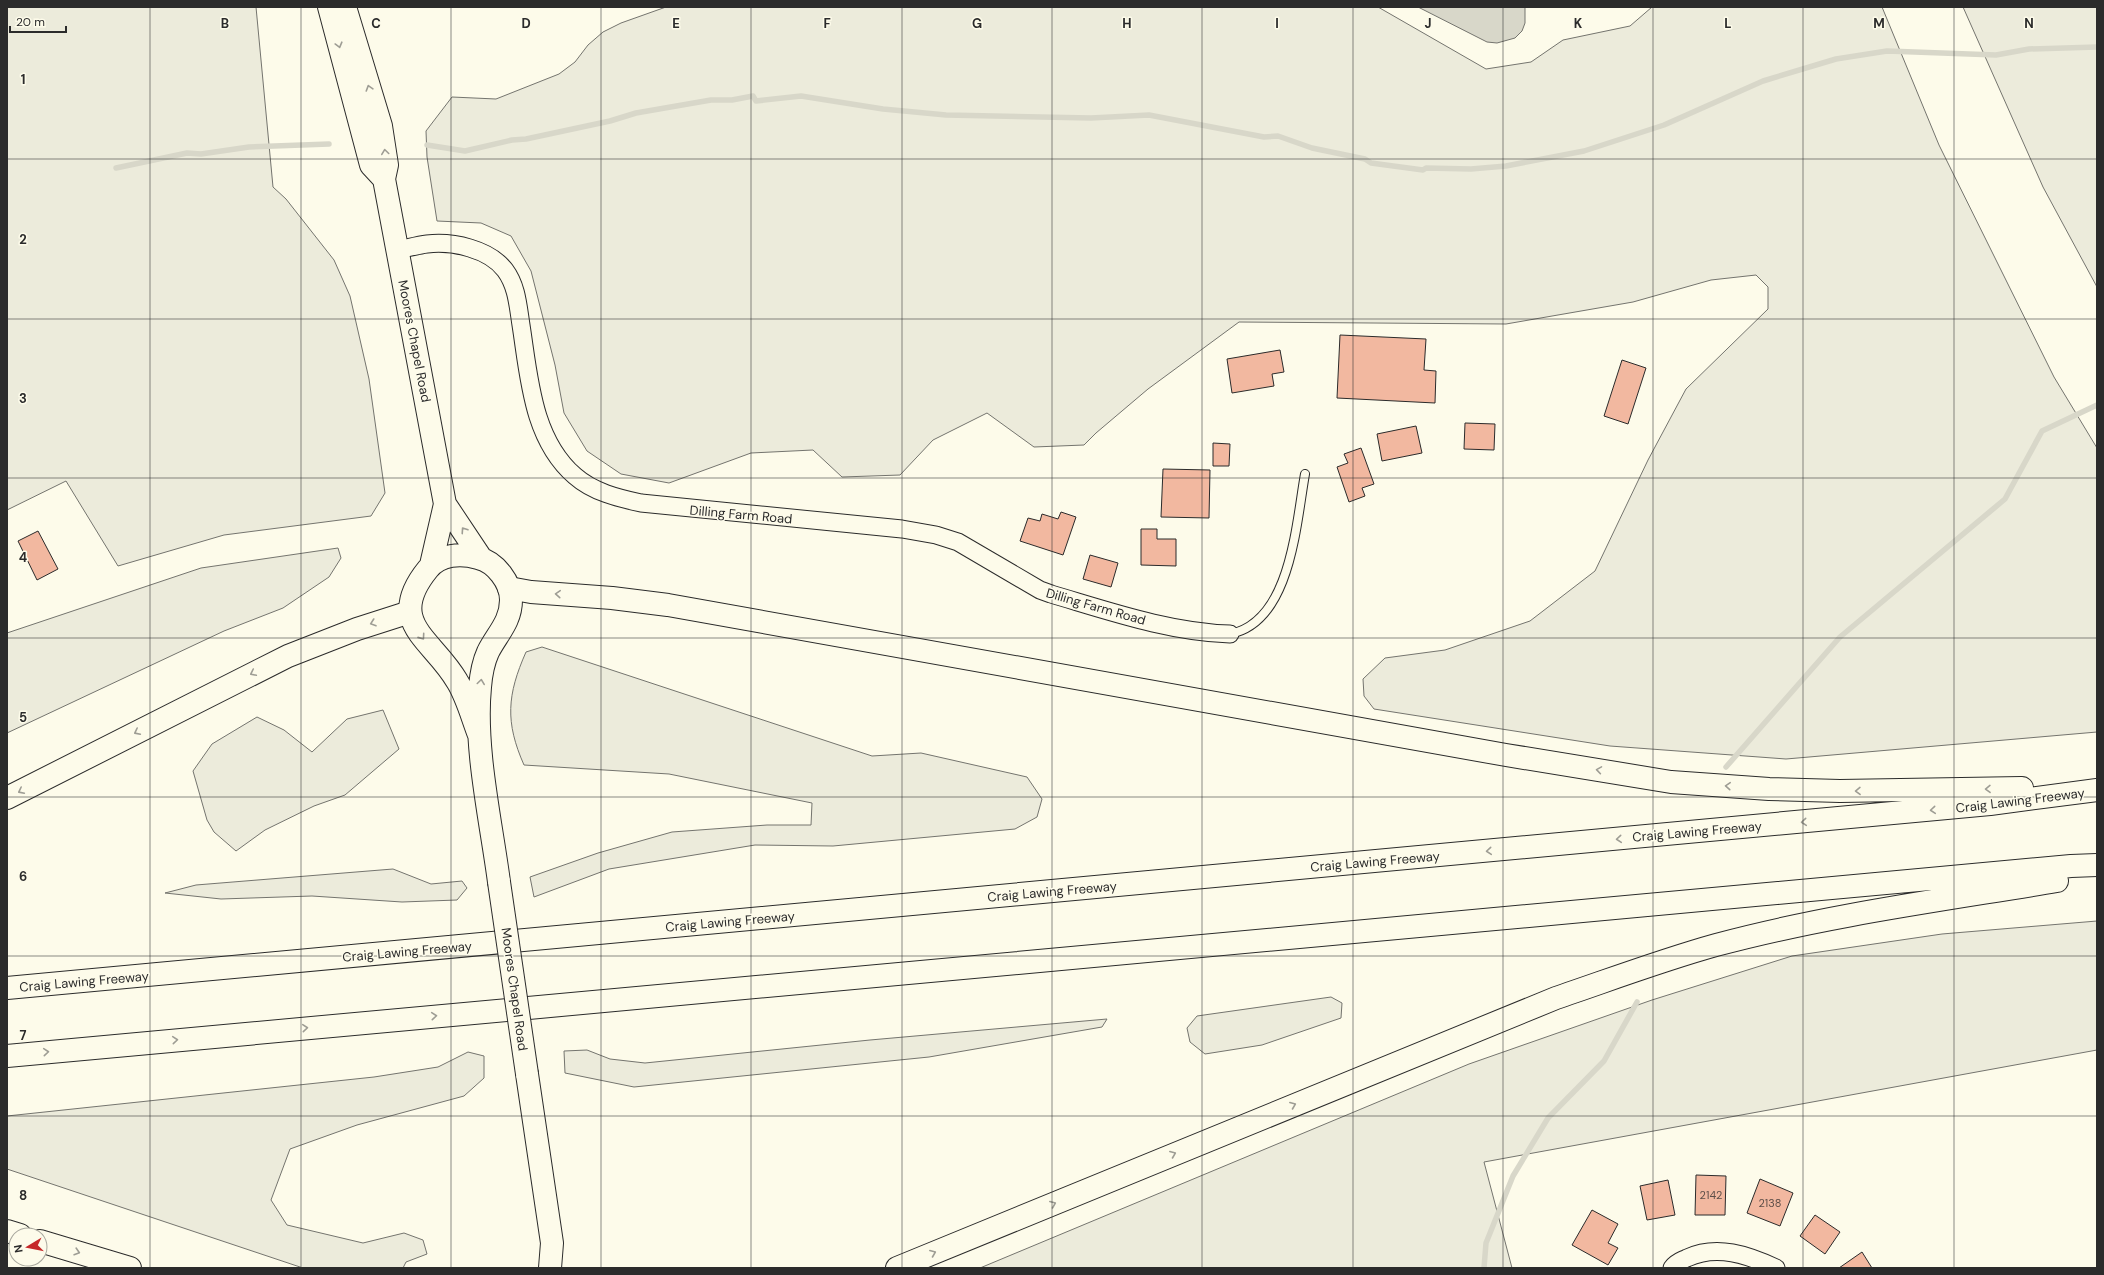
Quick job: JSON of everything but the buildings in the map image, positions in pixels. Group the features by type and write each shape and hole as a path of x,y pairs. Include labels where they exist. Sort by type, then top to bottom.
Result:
{"main road":[{"path":"329,7 371,165 384,179"},
{"name":"Moores Chapel Road","path":"345,7 382,130 387,165 384,179 445,504 432,565"},
{"name":"Moores Chapel Road","path":"445,504 481,558 503,576 509,588 511,600 510,616 489,651 484,664 480,688 479,735 552,1243 550,1268"},
{"name":"Moores Chapel Road","path":"479,735 458,682 447,665 422,638 413,623 410,612 412,594 420,579 432,565 443,558 455,555 468,555 481,558"},
{"path":"509,588 531,592 612,598 668,605 1506,755 1671,782 1769,789 1840,791 2097,789"},
{"path":"7,798 288,656 357,629 410,612"},
{"name":"Craig Lawing Freeway","path":"7,988 1990,804 2097,789"},
{"path":"7,1056 2097,865"},
{"path":"896,1268 1548,1001 1660,963 1716,945 1834,917 2097,874"},
{"path":"48,1243 130,1268"},
{"name":"Moores Chapel Road","path":"552,1243 563,1268"}],"street":[{"name":"Dilling Farm Road","path":"398,250 428,244 458,246 477,250 491,258 504,269 512,282 517,298 529,377 540,424 561,461 575,476 595,489 614,497 641,503 902,530 936,535 969,548 1040,590 1051,594 1139,619 1192,630 1230,634"},
{"path":"1672,1268 1676,1263 1695,1254 1712,1251 1733,1252 1755,1258 1776,1268"}],"lane":[{"path":"1230,634 1242,632 1260,619 1276,595 1284,577 1290,553 1305,474"}],"shaded area":[{"path":"7,7 256,7 273,187 286,199 334,260 350,296 369,379 385,493 371,516 224,535 118,566 66,481 7,510"},
{"path":"666,7 1378,7 1486,69 1531,62 1563,40 1630,26 1652,7 1882,7 1939,145 2054,377 2097,448 2097,732 1786,759 1610,746 1374,709 1364,696 1363,679 1385,658 1445,650 1530,621 1595,571 1648,460 1686,389 1768,309 1768,287 1756,275 1711,280 1633,302 1506,324 1239,322 1148,389 1084,445 1034,447 987,413 933,440 900,475 842,477 813,450 751,453 669,483 621,474 587,451 564,413 555,365 531,271 511,236 481,223 437,221 427,157 426,131 452,97 496,99 559,74 575,62 588,45 603,32 621,23"},
{"path":"1418,7 1525,7 1525,23 1522,31 1515,38 1497,43 1487,42"},
{"path":"1963,7 2097,7 2097,287 2043,187"},
{"path":"338,548 341,558 329,577 283,608 224,631 7,733 7,633 201,568"},
{"path":"542,647 872,756 921,753 1027,777 1042,799 1037,817 1015,829 833,846 755,845 609,869 534,897 530,877 598,853 672,832 767,825 811,825 812,803 669,774 524,765 518,750 511,722 512,695 526,652"},
{"path":"383,710 399,749 345,795 314,806 265,830 236,851 214,832 207,820 193,771 212,744 257,717 284,730 312,752 347,719"},
{"path":"393,869 431,884 462,881 467,888 457,900 402,902 312,896 221,899 165,893 196,885"},
{"path":"2097,921 2097,1050 1484,1162 1512,1268 980,1268 1469,1064 1652,1000 1792,956 1942,934"},
{"path":"1331,997 1342,1003 1341,1018 1262,1045 1205,1054 1190,1042 1187,1028 1197,1016"},
{"path":"1107,1019 1102,1027 929,1057 634,1087 565,1073 564,1051 587,1050 610,1059 645,1063 870,1040"},
{"path":"468,1052 484,1056 484,1078 464,1096 357,1125 290,1149 271,1200 287,1225 363,1243 404,1233 423,1240 427,1254 406,1262 403,1268 303,1268 7,1169 7,1116 374,1077 438,1067"}],"waterway":[{"path":"427,145 465,151 512,140 526,139 610,121 636,113 711,100 732,100 753,96 756,101 801,96 883,109 946,115 1091,118 1149,115 1264,137 1278,136 1312,148 1365,159 1371,163 1423,170 1426,168 1471,169 1506,166 1584,151 1664,125 1763,81 1836,59 1887,51 1996,55 2029,49 2097,47"},
{"path":"116,168 187,153 201,154 249,147 329,144"},
{"path":"1726,767 1840,637 2005,499 2042,431 2097,405"},
{"path":"1484,1268 1486,1243 1513,1176 1548,1118 1604,1061 1637,1002"}]}
